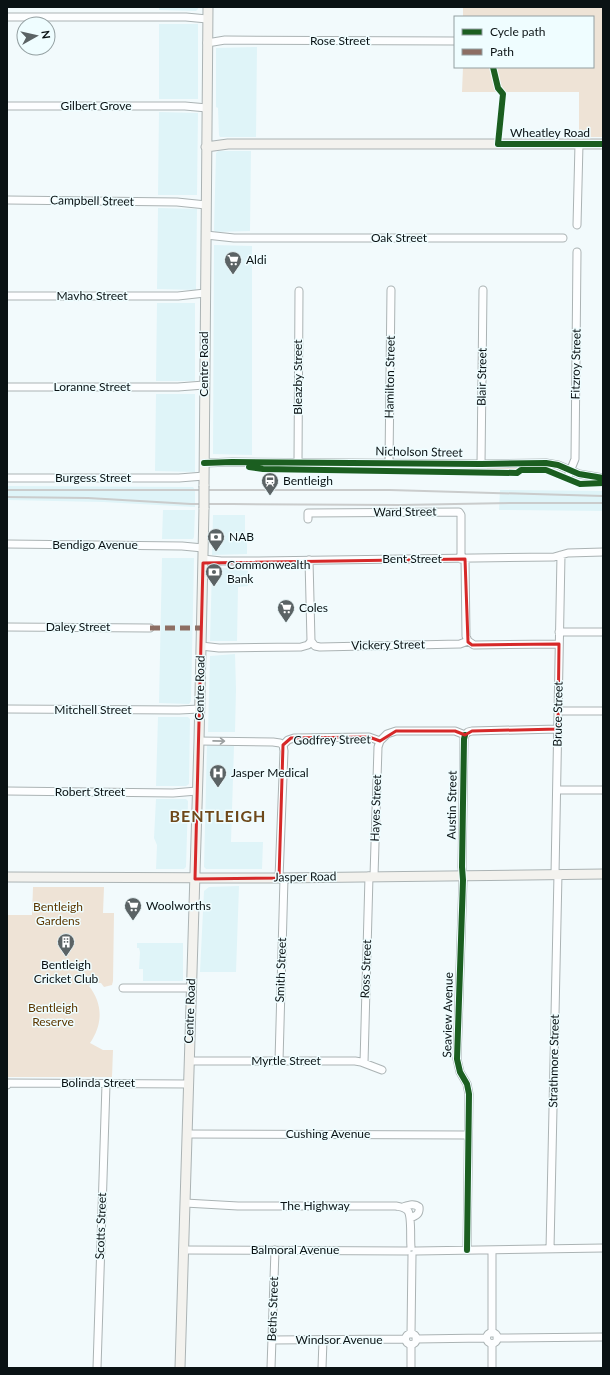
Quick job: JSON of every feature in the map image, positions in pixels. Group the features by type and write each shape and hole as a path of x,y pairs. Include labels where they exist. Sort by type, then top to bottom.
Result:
{"main road":[{"name":"Centre Road","path":"180,1368 200,711 204,508 208,14"},
{"name":"Wheatley Road","path":"206,144 603,144"},
{"name":"Jasper Road","path":"7,877 195,879 603,874"}],"street":[{"path":"7,17 186,17 208,14"},
{"name":"Rose Street","path":"207,40 454,41"},
{"name":"Gilbert Grove","path":"7,106 207,106"},
{"path":"577,225 578,144"},
{"name":"Campbell Street","path":"7,200 206,202"},
{"name":"Oak Street","path":"206,238 563,238"},
{"name":"Fitzroy Street","path":"570,472 575,458 577,252"},
{"name":"Hamilton Street","path":"389,463 391,290"},
{"name":"Blair Street","path":"482,464 483,290"},
{"name":"Bleazby Street","path":"298,462 299,292"},
{"name":"Mavho Street","path":"7,296 205,296"},
{"name":"Loranne Street","path":"7,387 204,388"},
{"name":"Nicholson Street","path":"204,461 538,464 570,472 581,479 603,478"},
{"name":"Burgess Street","path":"7,478 178,478 204,481"},
{"name":"Ward Street","path":"308,518 308,513 459,512 461,515 466,636 468,641"},
{"name":"Bendigo Avenue","path":"7,544 182,546 192,544 203,546"},
{"name":"Bent Street","path":"203,561 554,557 568,553 603,552"},
{"name":"Bruce Street","path":"557,874 561,555"},
{"path":"201,648 301,647 308,645 311,641 309,560"},
{"name":"Daley Street","path":"7,627 150,628"},
{"path":"559,632 603,632"},
{"name":"Vickery Street","path":"311,641 315,646 460,644 468,641 474,645 559,644"},
{"name":"Mitchell Street","path":"7,709 200,711"},
{"path":"558,711 603,711"},
{"name":"Godfrey Street","path":"199,741 273,742 283,745 288,740 294,738 369,737 380,741 387,734 396,731 455,731 465,735 472,730 558,729"},
{"name":"Austin Street","path":"462,875 465,735"},
{"name":"Hayes Street","path":"371,876 378,747 380,741"},
{"name":"Smith Street","path":"279,1061 283,745"},
{"path":"557,790 603,790"},
{"name":"Robert Street","path":"7,792 197,793"},
{"name":"Strathmore Street","path":"550,1249 557,874"},
{"name":"Seaview Avenue","path":"462,875 457,1059 460,1072 467,1084 469,1094 466,1250"},
{"name":"Ross Street","path":"364,1063 371,876"},
{"path":"123,988 191,988"},
{"name":"Myrtle Street","path":"189,1061 355,1061 382,1070"},
{"name":"Bolinda Street","path":"7,1084 188,1084"},
{"name":"Scotts Street","path":"97,1368 106,1084"},
{"name":"Cushing Avenue","path":"187,1134 468,1135"},
{"name":"The Highway","path":"185,1203 238,1206 403,1207 412,1204 417,1205 419,1207 417,1215 410,1218"},
{"path":"403,1207 409,1212 412,1251 411,1368"},
{"name":"Balmoral Avenue","path":"184,1250 412,1251 603,1248"},
{"name":"Beths Street","path":"271,1368 275,1250"},
{"path":"492,1250 492,1368"},
{"name":"Windsor Avenue","path":"272,1340 603,1337"},
{"path":"322,1368 323,1340"}],"highlighted area":[{"path":"465,559 468,642 472,645 559,644 558,729 472,731 465,735 455,731 396,731 380,741 369,737 291,738 283,745 279,878 195,879 203,563"}],"shaded area":[{"path":"159,7 198,7 198,9 196,11 159,10"},
{"path":"159,24 198,24 198,99 159,99"},
{"path":"257,47 256,137 220,137 218,108 216,107 216,48"},
{"path":"159,112 198,113 197,195 158,195"},
{"path":"218,151 251,151 250,231 215,232 214,230 216,153"},
{"path":"158,208 197,209 196,290 157,289"},
{"path":"214,245 252,246 252,455 213,454"},
{"path":"157,303 195,303 195,381 156,381"},
{"path":"156,394 195,394 195,472 155,471"},
{"path":"7,486 193,487 195,490 195,507 103,502 7,500"},
{"path":"500,490 603,491 603,511 499,510"},
{"path":"163,510 195,510 193,539 162,539"},
{"path":"213,515 245,515 247,554 212,555"},
{"path":"162,558 194,558 191,701 189,704 159,703"},
{"path":"212,568 248,568 248,586 238,587 237,641 210,641"},
{"path":"235,654 235,732 208,732 210,656"},
{"path":"158,717 188,717 190,719 189,784 186,786 156,786"},
{"path":"207,745 234,746 231,842 263,842 262,869 206,869 204,867"},
{"path":"156,799 186,799 188,801 186,867 184,869 156,869 157,845 154,838"},
{"path":"239,886 236,972 200,972 204,891 209,887"},
{"path":"137,943 183,943 183,981 143,981 143,969 139,969 140,952 139,948 137,948"}],"green space":[{"path":"463,7 603,7 603,137 579,137 579,92 462,92 463,68 594,68 594,16 463,16"},
{"path":"305,466 479,467 480,471 304,469"},
{"path":"487,468 521,468 516,471 486,471"},
{"name":"Bentleigh Reserve","path":"33,887 104,887 103,913 114,913 113,981 112,985 104,987 101,983 93,983 89,986 97,1000 100,1014 97,1029 90,1043 103,1050 113,1050 112,1077 7,1077 7,915 32,915"}],"railway":[{"path":"7,490 390,490 603,496"},
{"path":"7,497 88,498 191,504 400,505 603,503"}],"marked path":[{"path":"150,628 202,628"}],"cycle path":[{"path":"493,68 498,88 503,94 498,144 603,144"},
{"path":"204,463 546,463 558,465 579,474 603,478"},
{"path":"249,467 263,469 517,473 521,470 546,470 580,484 603,483"},
{"path":"465,735 463,880 457,1059 460,1072 467,1084 469,1094 467,1250"}],"place":[{"name":"Aldi","path":"233,275"},
{"name":"Bentleigh","path":"270,496"},
{"name":"NAB","path":"216,552"},
{"name":"Commonwealth Bank","path":"214,587"},
{"name":"Coles","path":"286,623"},
{"name":"Jasper Medical","path":"218,788"},
{"name":"Woolworths","path":"133,921"},
{"name":"Bentleigh Cricket Club","path":"66,957"}],"district":[{"name":"BENTLEIGH","path":"218,816"}],"park label":[{"name":"Bentleigh Gardens","path":"58,914"}]}
